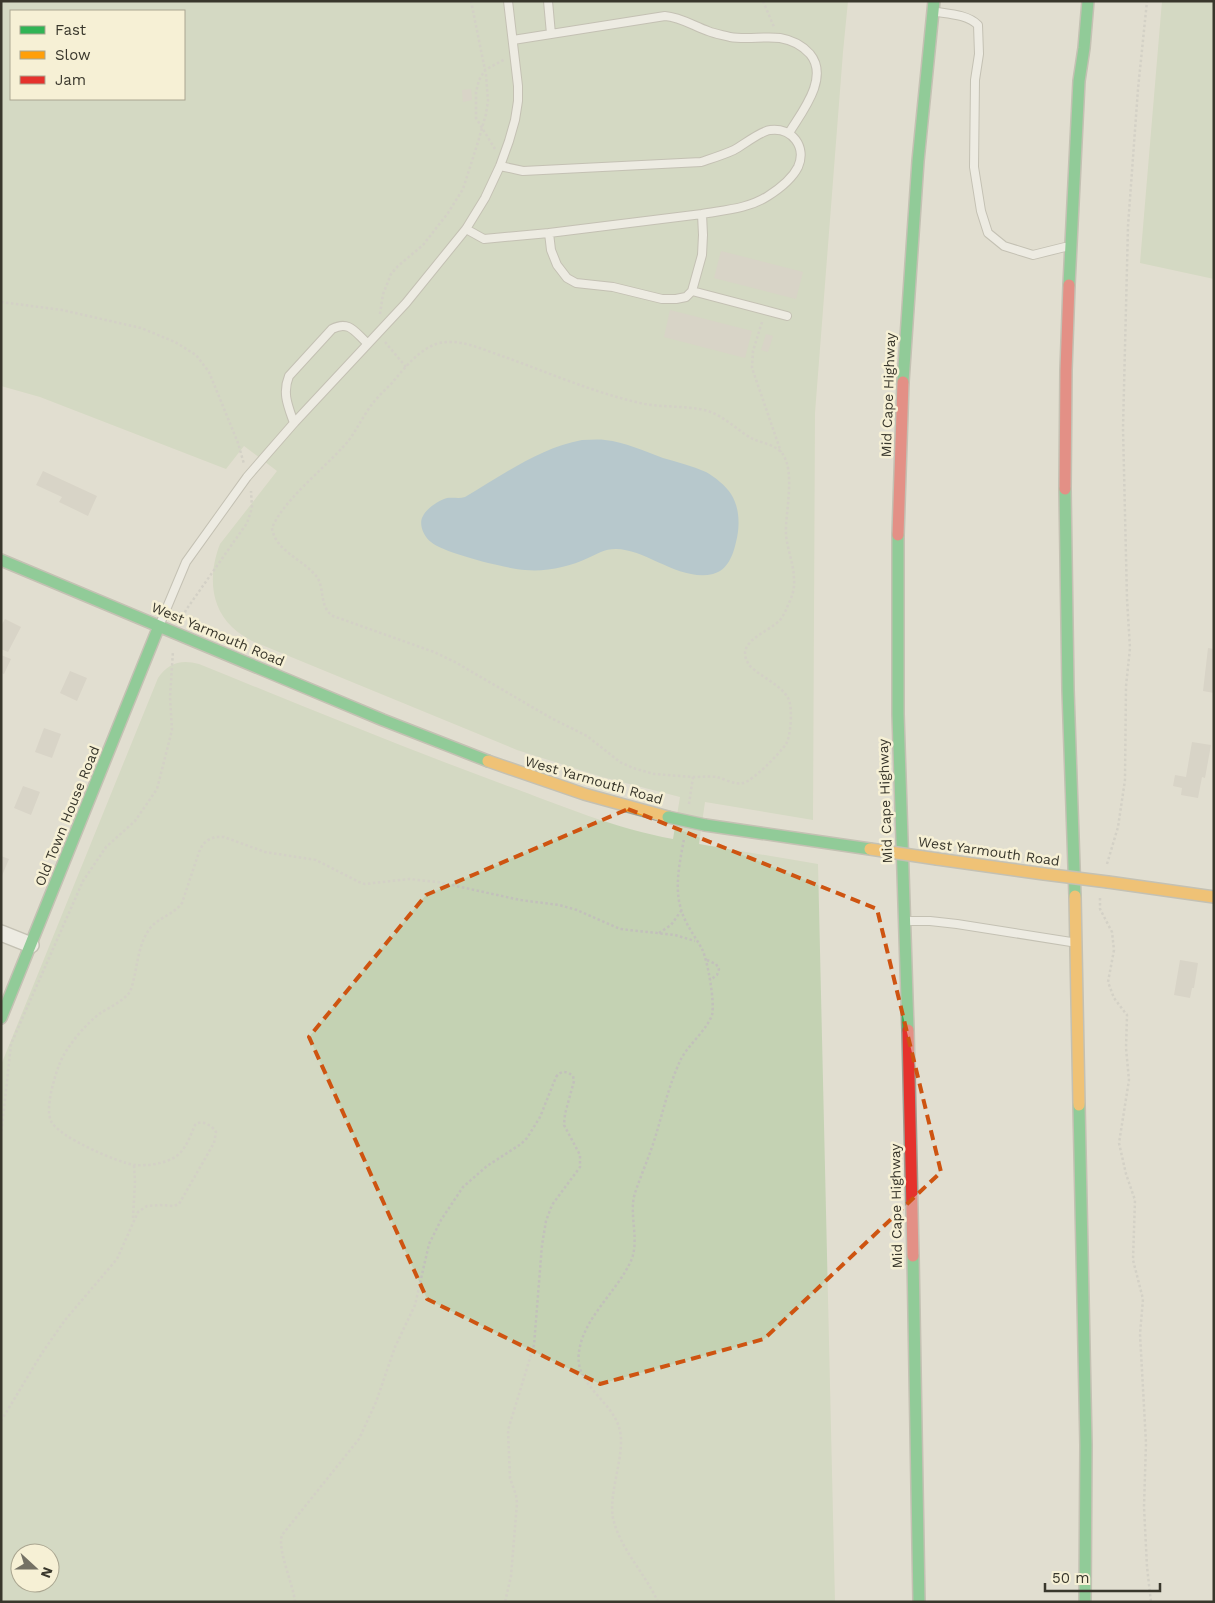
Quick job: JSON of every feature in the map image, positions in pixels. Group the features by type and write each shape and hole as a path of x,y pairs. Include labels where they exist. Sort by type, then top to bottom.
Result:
{"main road":[{"path":"1085,1602 1086,1445 1076,942 1068,690 1065,476 1070,246 1079,81 1088,1"},
{"name":"Mid Cape Highway","path":"919,1602 905,921 897,663 900,457 905,327 913,210 933,6"},
{"name":"West Yarmouth Road","path":"1,560 428,739 506,769 596,798 705,825 781,838 1214,897"},
{"name":"Old Town House Road","path":"1,1018 159,626"}],"street":[{"path":"1,933 31,945"}],"lane":[{"path":"159,626 186,562 247,477 367,343 406,303 466,229 485,198 501,162 515,120 518,101 515,54 508,1"},
{"path":"548,1 551,34"},
{"path":"933,6 974,20 978,25 979,54 975,80 974,167 981,211 988,233 1004,246 1032,254 1070,246"},
{"path":"513,40 665,16 673,17 707,31 729,36 778,38 791,41 802,47 812,57 816,78 812,93 789,133"},
{"path":"466,229 484,239 702,214 750,205 767,196 786,182 795,171 800,160 799,144 794,137 789,133 774,130 764,131 752,140 720,156 701,162 523,171 501,162"},
{"path":"549,233 551,250 555,260 567,278 576,283 613,287 662,299 676,300 686,297 692,291 702,255 702,214"},
{"path":"692,291 787,316"},
{"path":"294,423 286,401 285,386 289,376 332,329 340,325 346,325 367,343"},
{"path":"905,921 957,924 1076,942"}],"path":[{"path":"406,367 385,344 381,328 380,306 391,274 423,245 458,198 482,129 488,101 485,70 471,1"},
{"path":"763,1 778,38"},
{"path":"1147,1 1138,89 1128,226 1124,428 1127,599 1130,648 1126,694 1126,780 1118,827 1108,861 1100,909 1112,932 1114,950 1108,982 1114,998 1127,1015 1126,1048 1129,1080 1119,1143 1126,1174 1136,1200 1133,1260 1143,1299 1140,1334 1146,1443 1144,1507 1151,1602"},
{"path":"501,162 475,115 478,85 485,70 515,54"},
{"path":"1,302 62,310 140,328 175,342 196,355 209,372 238,443 252,494 252,508 250,516 186,610"},
{"path":"766,310 754,351 752,368 782,453 787,469 789,488 786,536 794,576 794,587 782,617 750,642 745,655 746,662 750,666 784,692 790,700 790,724 786,744 755,776 742,783 715,777 654,774 633,768 620,762 587,736 550,718 455,662 434,652 333,616 326,609 318,579 276,541 272,528 283,509 354,435 374,401 426,349 435,344 446,342 468,345 627,400 654,406 706,411 719,416 752,439 768,444 782,453"},
{"path":"1,1136 11,1044 83,881 106,847 135,821 157,790 172,730 171,658"},
{"path":"688,812 693,777"},
{"path":"1,1421 42,1353 65,1320 117,1259 138,1212 147,1206 174,1206 179,1204 214,1143 216,1132 214,1128 198,1122 184,1147 173,1158 146,1166 134,1165 75,1141 63,1134 55,1128 49,1112 50,1098 59,1065 68,1049 100,1014 126,998 130,992 144,938 156,921 179,908 199,852 208,840 215,837 224,837 265,852 316,860 366,884 409,879 438,882 520,900 559,905 577,910 620,929 675,935 696,941"},
{"path":"658,1602 621,1539 613,1517 614,1486 620,1452 620,1427 605,1402 583,1378 578,1366 579,1351 594,1316 631,1262 634,1247 632,1206 681,1060 712,1014 713,1005 706,960 681,911 678,888 684,839"},
{"path":"659,933 670,925 681,911"},
{"path":"706,960 716,964 719,969 717,975 710,980"},
{"path":"295,1602 294,1591 282,1552 282,1536 359,1439 376,1402 395,1347 415,1305 432,1238 453,1200 463,1187 487,1166 527,1138 540,1117 556,1077 560,1073 565,1072 573,1076 574,1081 564,1125 580,1154 581,1162 577,1172 552,1205 546,1221 542,1245 534,1345 509,1421 510,1478 517,1503 511,1576 505,1602"},
{"path":"132,1222 134,1165"}],"highlighted area":[{"path":"628,809 877,909 941,1172 764,1339 600,1384 427,1299 309,1037 426,895"}],"green space":[{"path":"1,1 848,1 815,413 813,820 705,802 699,844 818,864 835,1602 1,1602 1,1065 158,678 162,673 171,666 181,662 199,664 466,771 588,816 651,835 673,839 680,797 602,777 517,750 252,641 239,633 224,618 215,598 213,577 216,555 220,544 277,471 244,446 226,469 40,397 1,386"},
{"path":"1162,1 1214,1 1214,279 1140,263"}],"water":[{"path":"582,440 612,441 627,445 701,470 720,482 734,499 738,518 735,547 726,566 713,574 701,575 676,570 627,550 612,549 565,566 541,570 525,570 491,564 448,551 428,540 424,534 421,526 422,519 425,513 437,503 447,498 465,497 507,471 536,456 551,449"}],"building":[{"path":"471,89 472,100 463,102 462,90"},
{"path":"721,251 803,272 796,299 714,278"},
{"path":"670,310 752,331 745,358 664,337"},
{"path":"766,334 773,336 768,352 761,350"},
{"path":"43,471 97,496 88,516 59,502 62,497 36,485"},
{"path":"5,619 21,627 8,652 1,649 1,626"},
{"path":"1208,648 1214,649 1214,693 1203,691"},
{"path":"1,655 11,659 4,674 1,673"},
{"path":"70,671 87,678 77,701 60,693"},
{"path":"44,728 61,734 52,758 35,752"},
{"path":"1192,742 1211,745 1205,778 1202,777 1198,798 1181,795 1182,788 1173,786 1175,775 1186,777"},
{"path":"23,786 40,792 31,815 14,808"},
{"path":"1,856 9,859 1,878"},
{"path":"1180,960 1198,963 1194,988 1192,988 1190,998 1174,995"}],"traffic: fast":[{"path":"903,382 918,161 934,1"},
{"path":"1069,285 1079,81 1088,1"},
{"path":"1065,489 1068,690 1075,896"},
{"path":"898,535 898,714 908,1030"},
{"path":"1,560 383,720 488,761"},
{"path":"1,1018 159,626"},
{"path":"668,817 705,825"},
{"path":"705,825 870,849"},
{"path":"1079,1105 1086,1445 1085,1602"},
{"path":"913,1256 919,1602"}],"traffic: slow":[{"path":"488,761 584,794 668,817"},
{"path":"870,849 937,859"},
{"path":"937,859 1044,874"},
{"path":"1044,874 1108,882"},
{"path":"1108,882 1214,897"},
{"path":"1075,896 1079,1105"}],"traffic: jam":[{"path":"1065,489 1069,285"},
{"path":"898,535 903,382"},
{"path":"908,1030 913,1256"}]}
